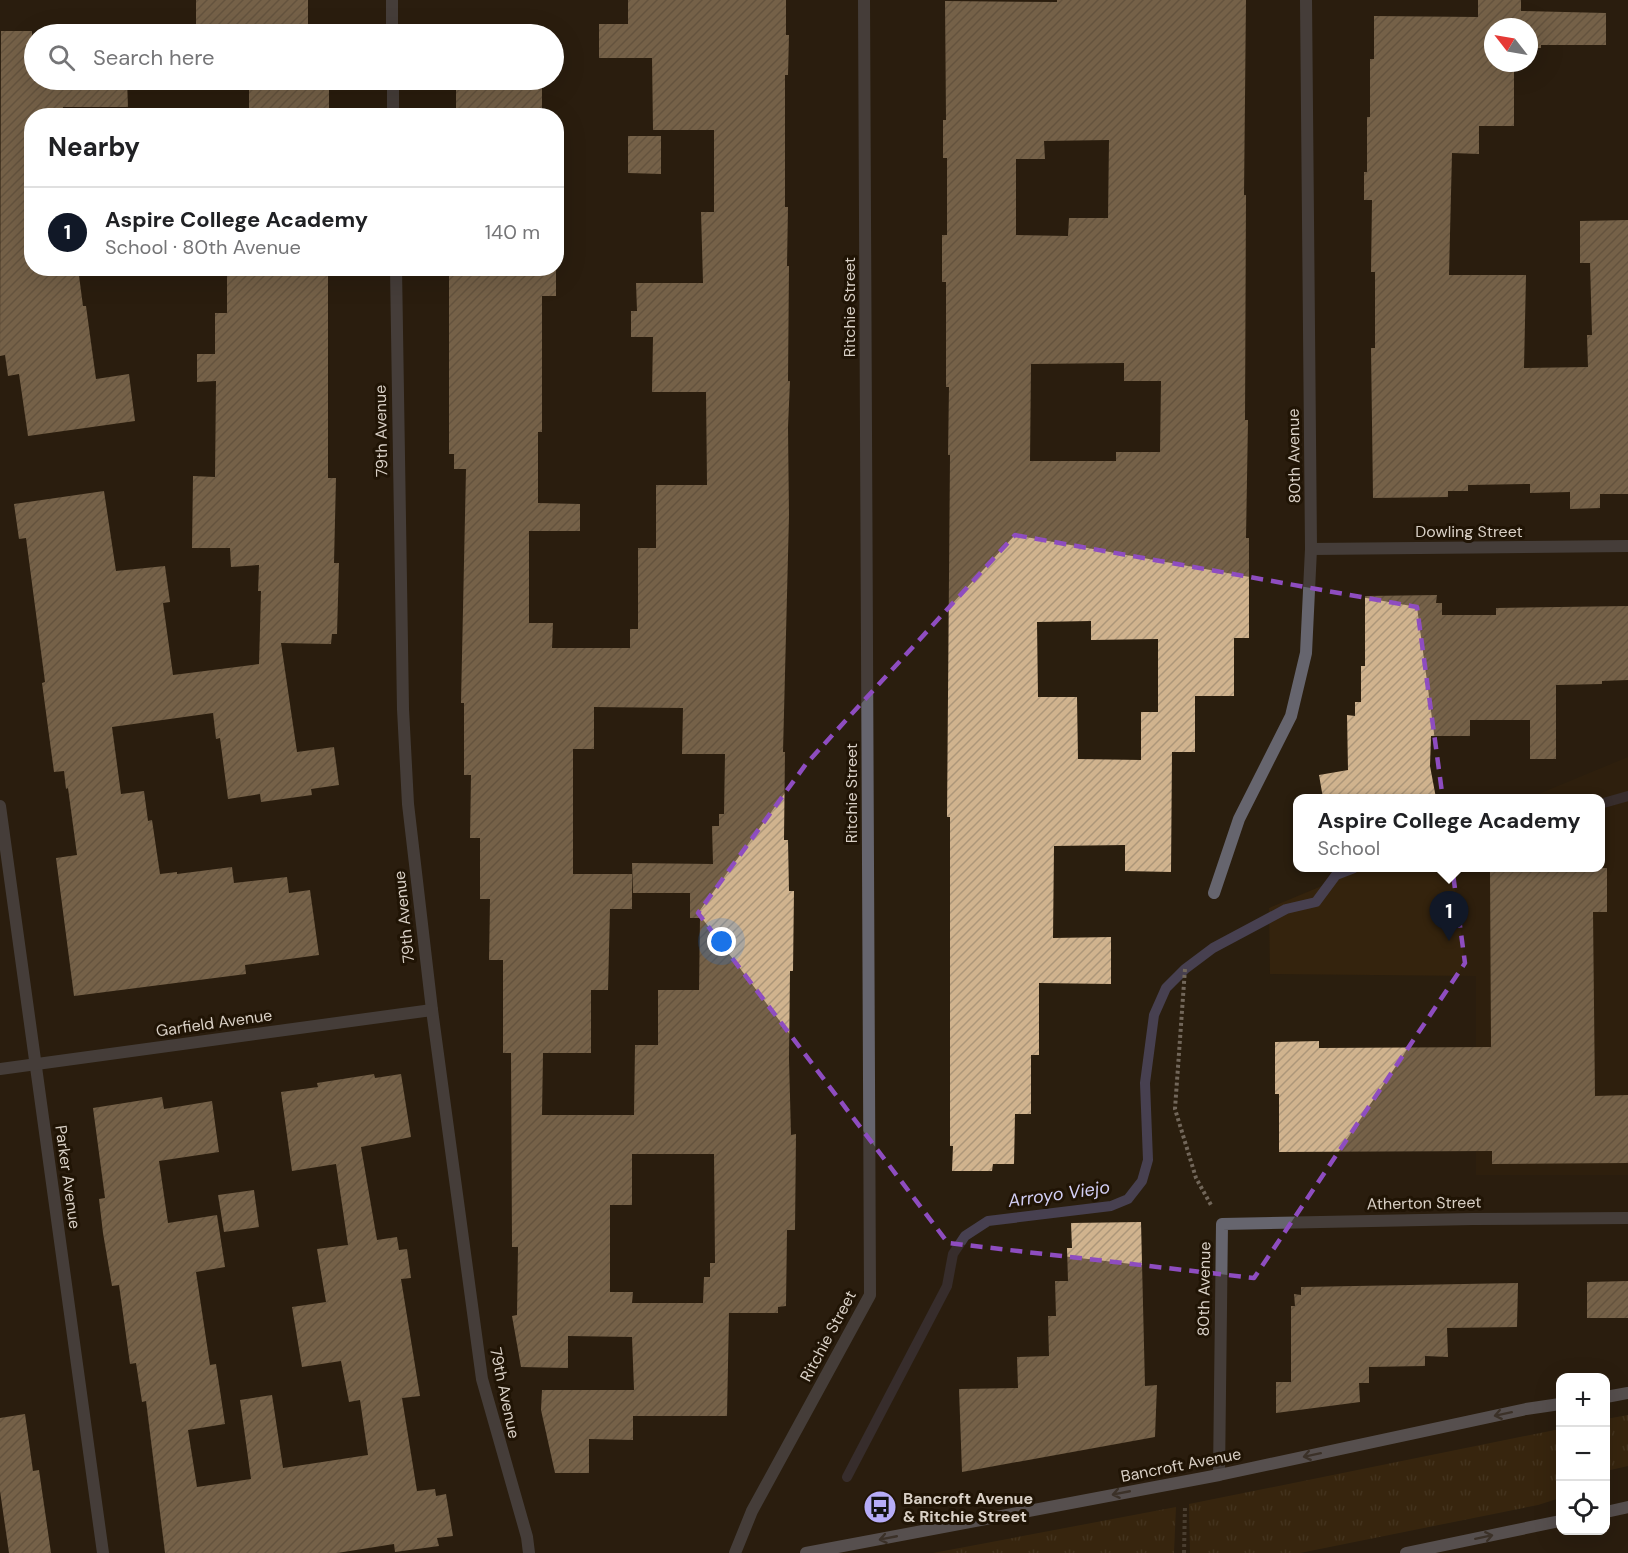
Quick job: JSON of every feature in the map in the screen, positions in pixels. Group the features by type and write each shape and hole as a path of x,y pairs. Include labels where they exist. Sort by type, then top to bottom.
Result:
{"main road":[{"path":"1610,1396 1628,1393"},
{"name":"Bancroft Avenue","path":"806,1553 1219,1475 1526,1409 1556,1405"},
{"path":"1610,1511 1628,1507"},
{"path":"1406,1553 1556,1522"}],"street":[{"path":"392,0 392,24"},
{"name":"Ritchie Street","path":"735,1553 752,1512 870,1295 864,0"},
{"name":"80th Avenue","path":"1214,893 1239,819 1291,716 1306,653 1311,549 1306,0"},
{"path":"393,90 393,108"},
{"name":"79th Avenue","path":"396,276 403,709 408,804 432,1010 482,1379 529,1553"},
{"name":"Dowling Street","path":"1311,549 1628,546"},
{"name":"Parker Avenue","path":"0,806 103,1553"},
{"name":"Garfield Avenue","path":"0,1069 432,1010"},
{"name":"Atherton Street","path":"1222,1224 1628,1218"},
{"name":"80th Avenue","path":"1219,1475 1222,1224"}],"path":[{"name":"80th Avenue","path":"1185,969 1175,1109 1196,1179 1222,1224"},
{"path":"1184,1553 1185,1481"}],"highlighted area":[{"path":"1015,535 1417,607 1465,963 1254,1278 948,1243 698,913 806,764"}],"shaded area":[{"path":"1628,757 1628,1175 1476,1175 1476,976 1270,974 1269,908 1355,872 1605,872 1605,794 1539,794"}],"green space":[{"path":"1628,1415 1628,1466 1610,1470 1610,1427 1610,1418"},
{"path":"1556,1430 1556,1499 1538,1505 1300,1553 1190,1553 1189,1504"},
{"path":"1176,1507 1174,1553 933,1553"}],"building":[{"path":"196,0 308,0 308,24 196,24"},
{"path":"628,0 786,0 786,35 789,35 788,75 785,75 785,207 788,207 788,381 790,381 783,752 785,752 784,840 788,840 789,891 794,891 789,1059 791,1135 796,1134 795,1230 787,1230 786,1306 778,1307 778,1313 729,1313 727,1416 633,1416 633,1440 589,1439 589,1473 555,1473 541,1410 542,1390 634,1390 632,1337 568,1336 568,1368 521,1367 512,1316 517,1315 518,1247 512,1247 511,1053 503,1053 503,960 489,960 490,899 480,899 480,838 470,838 471,775 464,775 464,703 461,703 466,469 454,469 454,454 449,454 449,276 556,276 556,296 542,296 542,432 538,432 538,503 580,504 580,531 529,531 529,623 553,623 552,648 630,648 630,629 638,629 638,548 656,548 656,485 707,485 706,392 652,392 653,337 631,337 631,311 637,311 636,283 703,283 701,212 714,212 714,130 653,130 652,58 599,58 599,24 628,24","holes":["594,707 683,708 682,754 725,754 724,814 719,814 719,826 712,826 713,864 632,863 633,893 690,893 690,918 700,918 699,990 658,990 658,1045 635,1045 634,1115 542,1115 543,1053 591,1053 591,990 608,990 610,909 632,909 632,874 573,874 573,749 594,749","632,1154 714,1154 715,1263 710,1263 710,1277 704,1277 703,1303 632,1303 633,1292 610,1292 610,1205 632,1205"]},
{"path":"1057,0 1246,0 1245,420 1248,420 1246,538 1249,538 1249,638 1234,638 1234,696 1195,696 1195,752 1172,752 1171,872 1125,871 1125,845 1054,846 1053,938 1111,937 1111,984 1039,983 1039,1055 1031,1055 1031,1114 1015,1114 1014,1164 993,1164 992,1171 952,1171 953,1146 950,1146 950,817 947,817 950,455 948,455 949,387 946,387 946,282 942,282 942,235 947,235 947,158 943,158 943,120 946,120 945,1 1057,2","holes":["1109,140 1108,218 1069,218 1068,236 1016,235 1016,159 1045,159 1044,141","1124,363 1124,381 1161,381 1160,452 1116,452 1116,461 1030,461 1031,364","1091,621 1091,640 1158,639 1158,712 1141,712 1141,760 1078,759 1077,697 1038,697 1037,622"]},
{"path":"1478,0 1521,0 1521,11 1606,13 1606,45 1541,45 1541,48 1538,48 1538,18 1484,18 1484,72 1514,72 1514,126 1479,126 1479,154 1452,153 1449,275 1526,275 1524,368 1588,367 1587,335 1592,335 1590,263 1580,263 1580,221 1628,220 1628,494 1600,494 1600,508 1570,509 1570,492 1530,493 1530,484 1468,485 1468,491 1448,491 1448,497 1373,498 1371,348 1375,348 1375,272 1371,272 1372,200 1364,200 1364,172 1367,172 1367,117 1370,117 1370,59 1374,59 1374,16 1478,17"},
{"path":"1,31 24,31 24,90 127,90 128,107 24,108 24,276 79,276 83,306 86,306 96,379 129,374 135,421 28,436 19,374 8,376 5,355 0,356"},
{"path":"249,90 329,90 329,108 249,108"},
{"path":"456,90 542,90 542,108 456,108"},
{"path":"628,136 661,136 661,174 628,173"},
{"path":"227,276 328,276 328,478 336,478 334,563 339,563 337,634 332,634 331,644 281,643 297,752 334,747 339,785 311,789 312,795 261,802 260,794 228,799 220,738 216,739 213,713 112,727 121,794 144,791 148,821 152,820 160,874 232,867 234,883 287,877 289,893 310,890 319,955 245,965 246,974 74,996 56,858 77,855 64,771 54,772 26,538 19,539 14,504 104,491 116,571 165,566 170,602 163,603 173,675 259,664 261,591 258,591 259,565 231,567 230,548 192,548 193,476 215,477 216,381 197,382 197,354 215,354 215,313 227,313"},
{"path":"1437,595 1436,603 1442,603 1442,615 1496,615 1496,608 1628,606 1628,680 1602,681 1602,684 1556,685 1556,759 1530,759 1530,720 1470,720 1470,736 1431,736 1430,766 1435,794 1322,794 1319,775 1348,770 1347,715 1355,716 1355,702 1361,702 1361,666 1365,666 1365,596"},
{"path":"1607,868 1607,912 1593,912 1595,1096 1628,1095 1628,1163 1492,1164 1492,1151 1279,1152 1279,1094 1275,1094 1275,1042 1319,1041 1319,1048 1491,1047 1490,872 1605,872"},
{"path":"374,1074 375,1078 401,1074 411,1137 361,1147 377,1240 397,1237 399,1250 407,1249 411,1278 401,1279 420,1396 402,1398 417,1491 435,1489 436,1496 446,1494 453,1536 437,1538 439,1546 395,1552 394,1544 337,1553 165,1553 146,1401 142,1402 136,1363 130,1364 119,1285 112,1286 103,1233 99,1199 105,1198 93,1108 162,1097 164,1109 212,1101 219,1152 159,1161 168,1223 217,1215 225,1267 196,1272 210,1365 216,1364 225,1424 188,1430 197,1487 251,1479 240,1400 272,1395 283,1468 368,1455 360,1400 349,1402 341,1361 302,1367 292,1307 326,1302 317,1249 348,1245 336,1164 292,1171 281,1092 318,1087 317,1083"},
{"path":"254,1190 259,1227 224,1232 218,1195"},
{"path":"1141,1222 1145,1386 1157,1385 1155,1437 962,1472 959,1389 1018,1388 1017,1357 1049,1356 1048,1316 1056,1316 1055,1281 1068,1281 1067,1248 1072,1248 1071,1223"},
{"path":"1628,1281 1628,1318 1587,1318 1587,1282"},
{"path":"1518,1283 1517,1327 1447,1328 1448,1357 1425,1356 1425,1366 1369,1367 1369,1383 1359,1383 1360,1402 1276,1413 1276,1382 1291,1382 1291,1306 1295,1306 1294,1294 1301,1295 1301,1287"},
{"path":"25,1414 33,1471 39,1470 51,1553 9,1553 0,1491 0,1418"}],"waterway":[{"name":"Arroyo Viejo","path":"1605,803 1628,796"},
{"name":"Arroyo Viejo","path":"847,1477 947,1286 953,1254 965,1236 988,1221 1111,1206 1128,1199 1142,1181 1148,1160 1145,1083 1154,1015 1166,988 1185,969 1213,948 1286,909 1316,902 1336,875 1344,872"}],"place":[{"name":"Aspire College Academy","path":"1449,941"},
{"name":"Bancroft Avenue & Ritchie Street","path":"880,1507"}]}
